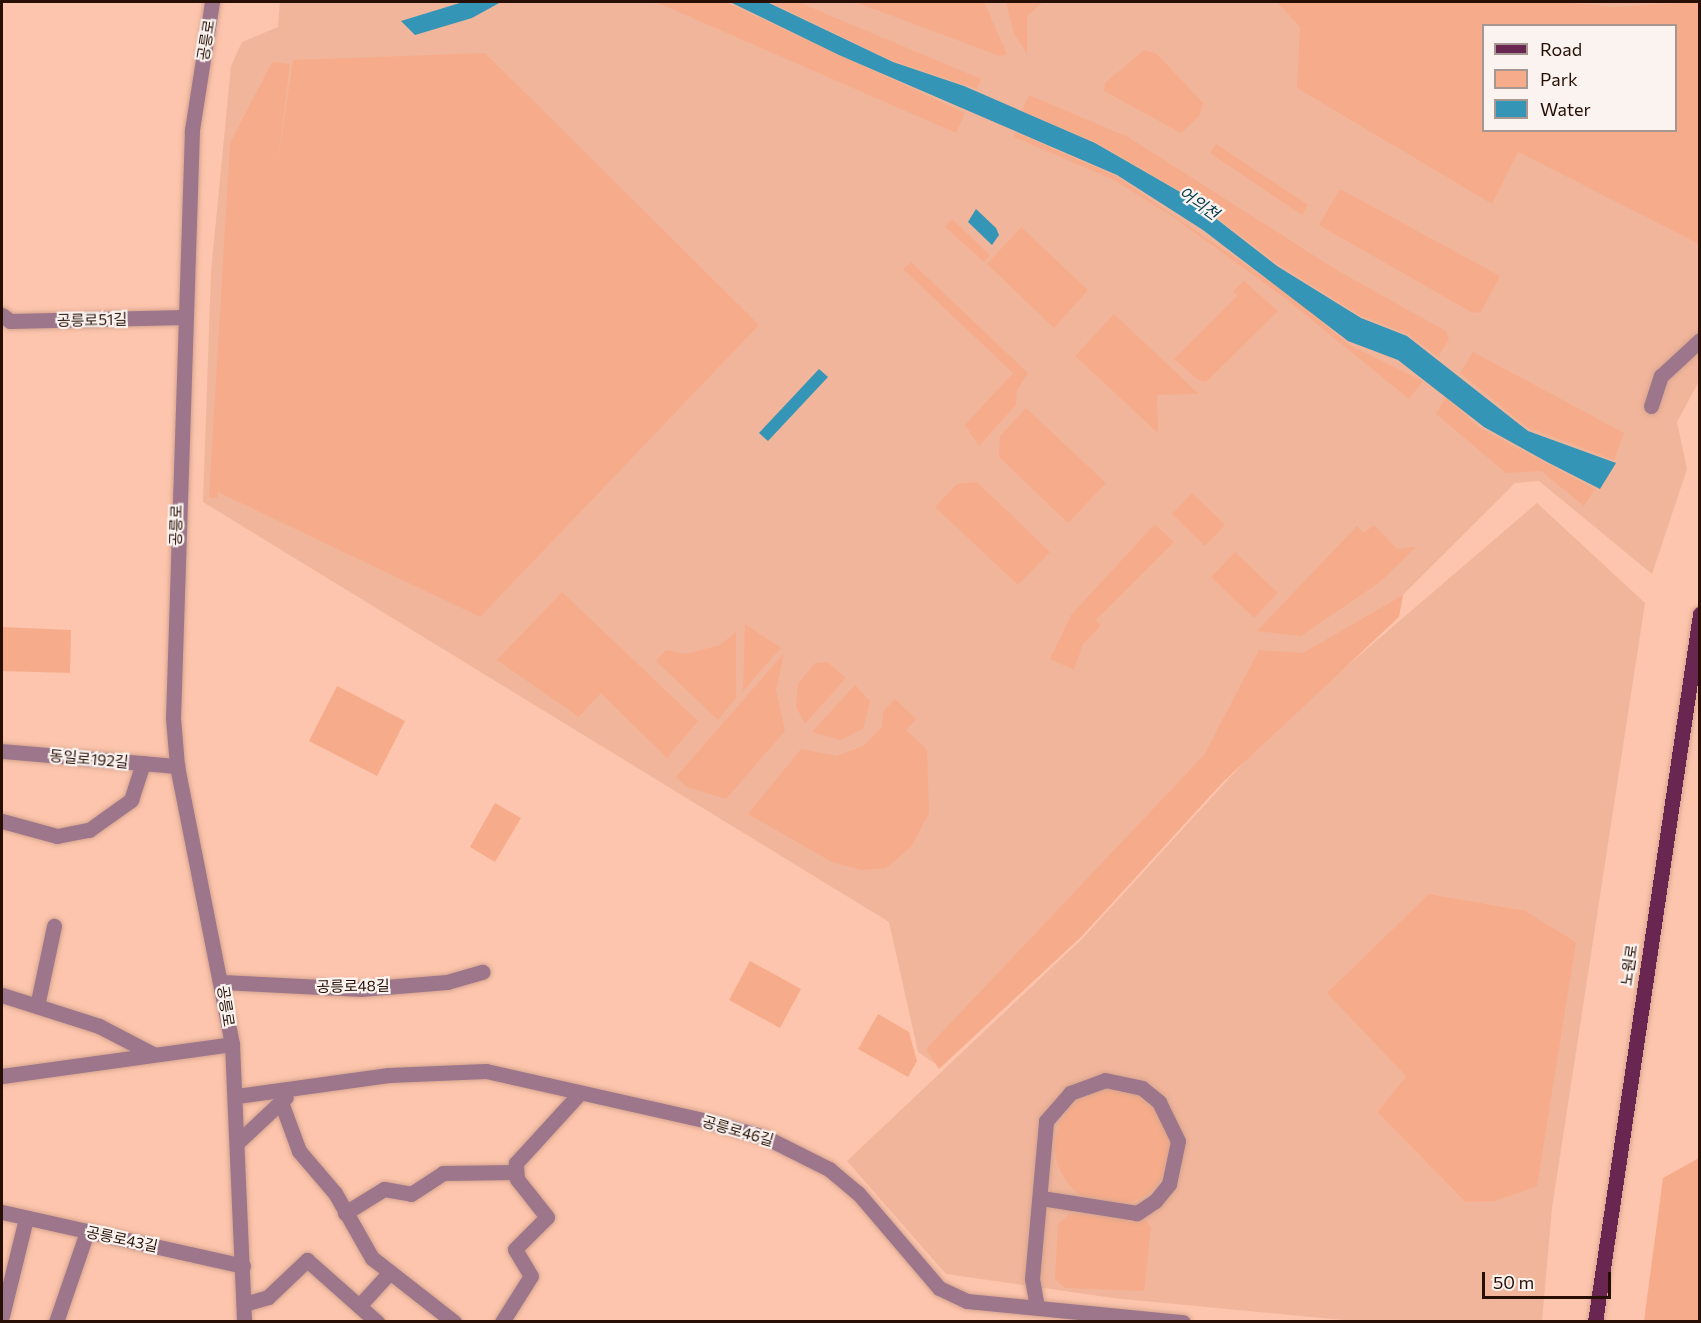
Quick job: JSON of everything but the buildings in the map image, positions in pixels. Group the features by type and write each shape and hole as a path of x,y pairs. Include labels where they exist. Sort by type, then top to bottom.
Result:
{"main road":[{"name":"노원로","path":"1595,1322 1700,614"}],"street":[{"name":"공릉로","path":"212,2 192,130 176,521 177,766 222,982 232,1044 239,1141 244,1322"},
{"name":"공릉로51길","path":"2,315 10,321 184,318"},
{"path":"1651,406 1661,376 1700,340"},
{"name":"동일로192길","path":"2,751 177,766"},
{"path":"2,821 57,836 89,830 131,800 143,763"},
{"path":"37,1006 54,926"},
{"name":"공릉로48길","path":"222,982 361,989 447,982 483,972"},
{"path":"2,995 99,1026 153,1054"},
{"name":"공릉로","path":"2,1076 232,1044"},
{"name":"공릉로46길","path":"237,1096 389,1075 486,1071 579,1094 712,1122 798,1152 858,1193 939,1288 996,1308 1037,1307 1183,1322"},
{"path":"1037,1307 1032,1279 1041,1198 1041,1139 1051,1113 1070,1093 1087,1084 1124,1082 1160,1101 1172,1119 1178,1152 1169,1184 1155,1201 1137,1213 1041,1198"},
{"path":"239,1141 281,1101 302,1087"},
{"path":"502,1322 531,1276 516,1248 547,1217 515,1172 517,1160 579,1094"},
{"path":"281,1101 299,1151 345,1213 372,1258 454,1322"},
{"path":"345,1213 384,1189 411,1194 443,1173 515,1172"},
{"name":"공릉로43길","path":"2,1212 243,1266"},
{"path":"2,1316 26,1218"},
{"path":"56,1322 87,1232"},
{"path":"244,1304 268,1297 307,1260 377,1322"},
{"path":"359,1305 389,1273"}],"shaded area":[{"path":"280,2 1699,2 1699,381 1677,422 1687,469 1652,574 1539,481 1515,483 934,1063 918,1052 889,922 203,502 211,272 231,66 242,42 278,27"},
{"path":"1537,503 1645,603 1552,1208 1542,1321 1354,1321 1113,1298 946,1274 847,1161 1082,939 1278,725","holes":["1429,894 1523,910 1465,1202 1377,1112 1406,1076"]}],"green space":[{"path":"656,2 725,2 965,113 956,133"},
{"path":"770,2 798,2 981,79 977,89 893,61"},
{"path":"855,2 984,2 1007,54 1000,56"},
{"path":"1006,2 1043,2 1027,16 1027,54 1014,34"},
{"path":"1277,2 1561,2 1615,7 1699,2 1699,244 1518,152 1492,204 1297,88 1300,27"},
{"path":"1144,50 1157,54 1203,103 1200,115 1181,133 1104,91 1105,83"},
{"path":"485,53 759,325 480,617 218,492 217,498 209,498 230,143 272,62 290,64 277,168 293,60"},
{"path":"1029,95 1128,137 1340,272 1446,331 1449,339 1438,357 1408,334 1361,316 1278,264 1187,195 1095,142 1022,111"},
{"path":"1015,132 1116,176 1290,295 1348,344 1423,381 1409,399 1286,299 1172,216 1114,180 1014,137"},
{"path":"1216,144 1308,205 1302,215 1210,153"},
{"path":"1340,189 1500,276 1481,312 1473,313 1319,225"},
{"path":"952,219 990,255 984,262 945,227"},
{"path":"1021,227 1088,290 1054,328 987,264"},
{"path":"911,262 1028,373 1017,390 1016,405 979,446 965,425 1013,373 903,269"},
{"path":"1244,281 1278,311 1206,382 1197,379 1174,359 1237,296 1233,291"},
{"path":"1114,314 1199,394 1157,395 1158,433 1075,356"},
{"path":"1473,352 1624,433 1614,460 1527,427 1460,373"},
{"path":"1446,397 1480,428 1595,489 1584,506 1541,471 1506,473 1436,414"},
{"path":"1026,408 1106,483 1068,523 999,457 1000,436"},
{"path":"977,482 1050,552 1018,585 935,507 957,484"},
{"path":"1192,493 1225,525 1205,546 1172,514"},
{"path":"1155,524 1174,542 1096,620 1101,626 1083,644 1074,670 1050,659 1071,615"},
{"path":"1374,525 1397,549 1416,547 1380,582 1301,636 1257,631 1357,526 1364,533"},
{"path":"1235,552 1278,593 1254,618 1211,577"},
{"path":"562,592 698,721 667,758 601,693 579,717 497,660"},
{"path":"1403,595 1399,617 1223,782 1082,936 939,1069 926,1049 1204,755 1259,650 1303,653"},
{"path":"745,624 781,648 743,691"},
{"path":"2,627 71,630 70,673 2,671"},
{"path":"736,632 736,698 718,720 656,661 666,650 686,654 720,645"},
{"path":"784,653 776,690 785,731 726,799 687,787 676,777"},
{"path":"827,662 846,678 805,724 796,707 798,684 815,663"},
{"path":"855,685 870,701 863,729 840,740 812,732"},
{"path":"337,686 405,721 377,776 309,741"},
{"path":"895,699 916,719 906,730 927,750 929,813 911,847 886,868 861,870 832,862 748,814 801,749 837,756 863,746 882,727 883,711"},
{"path":"495,803 521,818 495,862 470,847"},
{"path":"1429,894 1523,910 1576,942 1537,1186 1495,1201 1465,1202 1377,1112 1406,1076 1327,993"},
{"path":"750,961 801,989 780,1028 729,1000"},
{"path":"878,1014 909,1032 917,1061 908,1077 858,1049"},
{"path":"1113,1089 1135,1094 1154,1106 1166,1125 1171,1147 1166,1169 1154,1188 1135,1200 1113,1205 1091,1200 1072,1188 1060,1169 1055,1147 1060,1125 1072,1106 1091,1094"},
{"path":"1699,1158 1699,1321 1644,1321 1663,1178"},
{"path":"1071,1213 1146,1221 1151,1227 1144,1291 1065,1288 1055,1279 1058,1224"}],"water":[{"path":"463,2 501,2 472,18 415,35 401,21"},
{"path":"730,2 767,2 893,62 964,86 1095,143 1187,196 1277,266 1361,318 1407,336 1528,431 1616,463 1600,489 1547,462 1484,427 1398,360 1348,341 1203,230 1117,175 839,55"},
{"path":"976,209 996,228 999,235 992,245 968,222"},
{"path":"819,369 828,377 768,441 759,433"}],"water label":[{"name":"어의천","path":"1199,203"}]}
